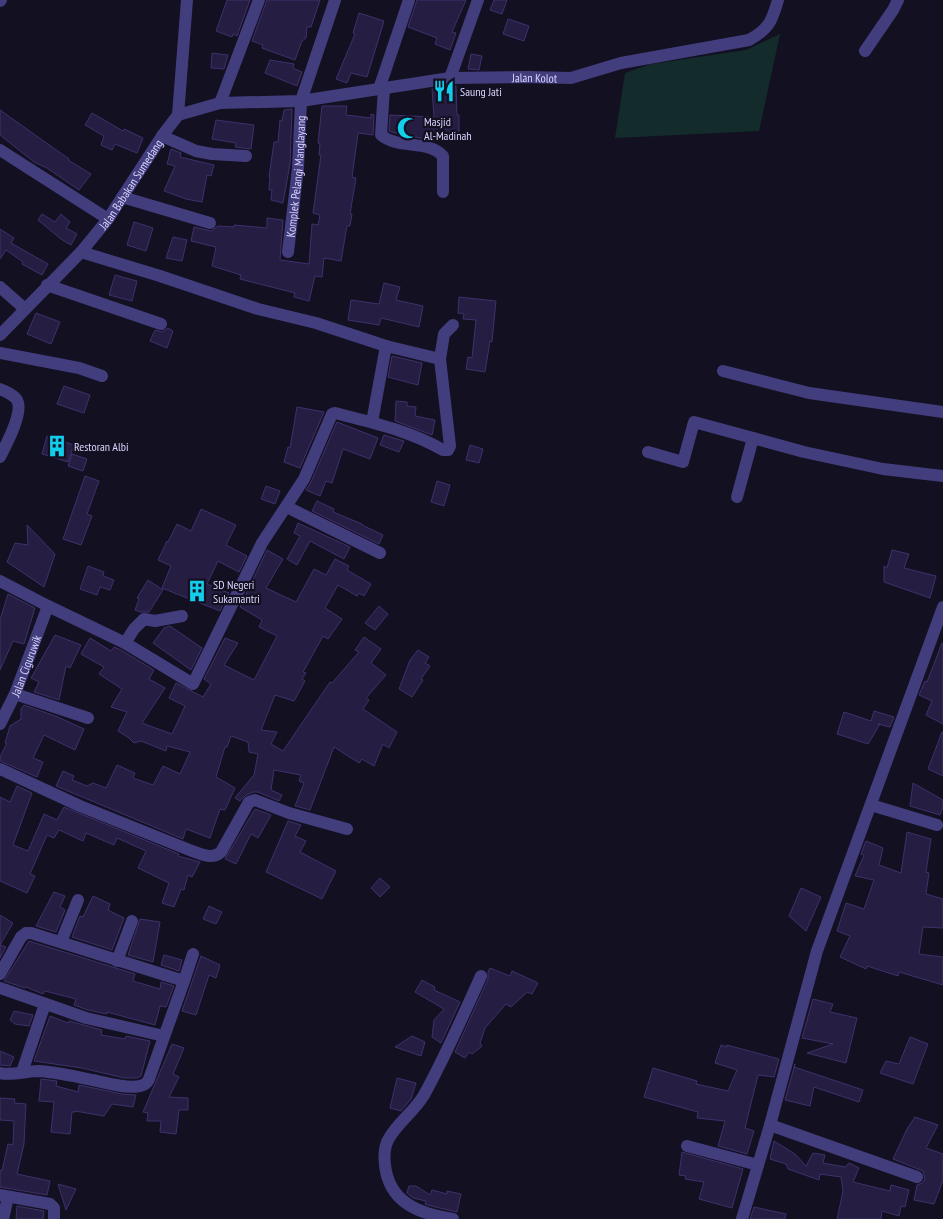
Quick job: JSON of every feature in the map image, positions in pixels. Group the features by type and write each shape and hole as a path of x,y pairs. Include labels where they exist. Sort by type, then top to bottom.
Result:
{"street":[{"path":"178,115 187,0"},
{"path":"220,103 259,0"},
{"name":"Komplek Pelangi Manglayang","path":"288,252 298,168 301,101 335,0"},
{"path":"409,0 381,88 381,135 396,143 437,149 443,156 443,192"},
{"path":"450,78 478,0"},
{"name":"Jalan Kolot","path":"178,115 220,103 301,101 450,78 571,78 622,63 736,44 749,40 761,34 768,27 773,18 778,0"},
{"path":"865,51 898,0"},
{"name":"Jalan Babakan Sumedang","path":"0,335 80,252 108,219 162,136 178,115"},
{"path":"162,136 196,151 246,156"},
{"path":"0,150 108,219"},
{"path":"122,197 210,222"},
{"path":"80,252 160,276 258,309 316,323 386,346 440,359"},
{"path":"47,285 162,324"},
{"path":"0,287 25,309"},
{"path":"0,581 125,643 193,684 262,543 304,479 332,414 335,413 407,432 442,450 448,450 450,446 440,359 444,334 453,325"},
{"path":"372,422 386,346"},
{"path":"0,353 79,368 102,376"},
{"path":"723,371 809,393 943,412"},
{"path":"0,390 10,393 19,406 13,428 0,457"},
{"path":"648,452 683,462 694,422 804,452 883,469 943,476"},
{"path":"737,497 753,438"},
{"path":"287,507 380,553"},
{"name":"Jalan Ciguruwik","path":"0,724 15,694 48,606"},
{"path":"742,1219 770,1125 817,952 943,607"},
{"path":"125,643 134,629 144,619 156,621 182,616"},
{"path":"15,694 88,718"},
{"path":"0,768 80,806 192,851 210,856 215,856 222,852 249,802 252,800 258,800 289,813 347,829"},
{"path":"871,805 937,825"},
{"path":"61,942 78,900"},
{"path":"117,961 132,921"},
{"path":"0,974 21,937 31,933 184,981"},
{"path":"0,1073 58,1073 128,1087 139,1087 148,1083 193,954"},
{"path":"453,1219 423,1213 401,1200 393,1190 386,1174 383,1155 387,1141 424,1095 481,976"},
{"path":"0,988 86,1018 164,1036"},
{"path":"22,1072 45,1004"},
{"path":"770,1125 917,1177"},
{"path":"687,1146 758,1166"},
{"path":"3,1219 4,1196 50,1204 54,1208 54,1219"}],"green space":[{"path":"780,34 759,131 615,138 625,73 651,64 746,50"}],"building":[{"path":"227,0 250,0 237,36 233,34 232,37 216,31"},
{"path":"267,0 320,0 311,27 307,27 306,38 302,41 295,60 262,48 263,45 252,41"},
{"path":"417,0 466,0 452,32 456,33 450,50 435,44 437,38 408,27"},
{"path":"494,0 507,0 502,14 490,10"},
{"path":"359,13 384,21 367,77 351,73 347,83 336,79 355,34 353,33"},
{"path":"508,19 529,26 524,41 503,34"},
{"path":"212,53 228,55 224,69 211,68"},
{"path":"471,54 482,56 479,70 468,69"},
{"path":"270,60 294,64 293,68 302,72 297,86 265,73"},
{"path":"456,86 459,140 431,140 389,131 390,115 434,117 432,89"},
{"path":"322,106 347,106 346,115 371,118 371,114 374,115 373,135 358,133 352,177 356,178 350,214 352,214 350,226 347,226 341,261 324,258 322,277 315,276 309,301 294,297 295,293 240,279 241,275 212,266 216,247 191,241 194,227 211,231 218,226 234,227 234,225 267,228 267,218 283,220 280,260 309,264 312,224 318,225 320,215 313,213 321,155 319,155 320,144 318,143"},
{"path":"292,109 290,164 283,203 271,200 272,190 269,190 269,177 274,142 278,142 280,120 282,121 284,110"},
{"path":"0,110 68,160 91,174 79,190 47,168 34,162 0,135"},
{"path":"92,113 123,131 124,129 143,138 137,153 115,144 112,150 101,145 104,136 85,125"},
{"path":"216,120 254,125 251,149 235,147 236,143 212,139"},
{"path":"171,149 181,153 180,157 214,165 211,176 207,175 202,202 186,199 164,191 175,166 167,164"},
{"path":"42,214 55,222 61,214 70,222 66,228 77,234 71,245 38,220"},
{"path":"134,222 153,228 146,251 127,245"},
{"path":"0,229 14,238 11,243 48,264 42,275 22,264 23,262 6,250 0,259"},
{"path":"173,237 187,240 182,261 166,258"},
{"path":"115,275 137,281 132,301 109,295"},
{"path":"384,283 400,287 396,300 423,306 419,327 381,318 379,325 348,320 351,300 379,304"},
{"path":"459,297 496,301 492,342 490,341 485,372 466,369 468,357 472,358 476,320 463,319 464,314 458,313"},
{"path":"36,313 60,322 51,344 27,334"},
{"path":"168,328 173,331 167,348 150,341 155,330 162,332"},
{"path":"392,356 422,363 418,385 388,377"},
{"path":"64,386 90,395 84,413 57,404"},
{"path":"396,401 407,402 407,406 416,407 415,416 435,420 432,435 395,421"},
{"path":"297,407 324,412 300,468 284,462 288,447 290,448"},
{"path":"337,422 378,438 370,459 343,449 332,483 326,481 320,496 306,490"},
{"path":"384,435 404,441 399,452 380,445"},
{"name":"Restoran Albi","path":"47,436 74,445 68,462 42,454"},
{"path":"470,445 483,449 479,463 466,460"},
{"path":"72,454 87,459 83,471 68,466"},
{"path":"85,476 99,481 87,514 92,516 81,545 63,539"},
{"path":"437,481 450,485 444,506 431,502"},
{"path":"266,486 280,491 275,504 261,499"},
{"path":"317,501 334,509 333,512 383,535 379,544 312,511"},
{"path":"201,509 236,525 226,545 247,556 239,572 218,561 207,584 229,593 220,611 162,588 171,566 158,560 167,541 177,524 191,531"},
{"path":"298,523 350,547 344,559 310,541 297,565 287,559 300,536 294,533"},
{"path":"27,525 55,554 44,587 7,562 15,543 28,545"},
{"path":"267,550 283,559 266,588 296,602 314,569 326,575 335,559 349,566 347,570 371,584 364,596 359,593 357,596 338,585 325,608 342,619 328,639 323,636 303,672 306,673 302,679 305,681 294,701 275,695 261,730 277,732 271,744 283,751 330,682 332,683 359,652 355,650 364,637 381,649 371,663 386,675 366,698 369,700 363,709 397,732 389,748 383,744 374,766 362,759 359,763 334,747 310,810 295,806 304,783 299,781 301,775 274,770 271,790 282,795 279,801 258,792 253,792 246,795 240,801 235,798 254,775 258,754 249,752 248,742 231,736 227,747 225,747 216,777 235,788 225,810 220,809 210,838 186,829 183,839 56,786 63,771 74,776 72,780 87,786 93,783 106,788 117,765 135,773 133,778 153,785 163,766 180,774 190,752 167,746 166,751 141,741 134,743 118,731 127,712 111,707 122,689 99,674 104,667 81,654 90,638 111,651 114,647 121,650 154,670 149,679 165,688 142,723 172,734 185,706 169,698 176,683 203,697 211,684 204,679 225,638 238,643 224,665 254,680 277,636 259,627 262,620 240,607"},
{"path":"892,550 909,554 904,568 936,576 930,598 884,582 884,566 887,568"},
{"path":"88,566 104,572 103,576 114,580 110,590 100,587 97,595 80,589"},
{"path":"148,580 163,590 149,612 140,612 135,610 139,599 137,598"},
{"path":"8,594 35,608 24,644 13,641 0,670 0,620"},
{"path":"379,606 388,614 375,630 365,623"},
{"path":"170,626 202,648 191,670 153,643 164,628"},
{"path":"55,635 81,645 70,668 66,666 59,700 34,692 39,682 31,678"},
{"path":"942,643 943,724 926,715 932,701 919,695 925,681 927,682"},
{"path":"418,650 429,657 425,663 430,666 412,697 399,689 410,660"},
{"path":"24,705 84,729 75,750 44,735 33,758 43,762 37,777 0,761 7,743 5,743 10,726 21,719 21,709"},
{"path":"874,711 894,717 890,727 880,724 868,744 837,734 844,712 871,721"},
{"path":"943,732 943,776 928,769"},
{"path":"913,783 943,800 940,815 910,806"},
{"path":"17,786 32,793 13,845 28,851 44,814 57,820 64,807 179,854 178,856 200,862 192,877 188,875 184,890 181,889 174,907 162,903 169,883 138,868 146,851 117,838 114,845 86,833 83,841 59,830 54,838 47,835 30,874 35,876 27,893 0,881 0,797 10,802"},
{"path":"255,809 271,815 258,838 251,834 236,864 225,859"},
{"path":"288,821 301,825 295,836 306,841 300,852 336,871 322,899 266,872"},
{"path":"907,832 931,839 926,872 929,873 926,894 943,899 943,928 923,927 919,954 943,957 943,985 899,972 898,976 867,966 866,969 840,957 850,936 837,931 846,903 864,909 874,880 855,876 864,855 861,854 866,841 883,848 879,865 901,873"},
{"path":"380,878 390,887 380,897 371,888"},
{"path":"801,888 821,897 806,931 789,916"},
{"path":"54,892 65,896 60,907 65,910 56,932 36,926"},
{"path":"93,896 110,904 108,910 124,918 112,950 72,937 80,916 83,917"},
{"path":"209,906 222,912 216,924 203,919"},
{"path":"0,915 13,923 0,945"},
{"path":"140,919 160,922 153,962 128,955"},
{"path":"29,941 135,974 133,981 160,989 161,982 174,986 166,1007 160,1006 155,1025 107,1012 107,1014 88,1010 74,1005 76,999 45,991 43,994 4,981"},
{"path":"0,945 6,947 0,958"},
{"path":"164,955 182,960 179,971 161,965"},
{"path":"201,956 220,965 216,978 209,975 196,1015 182,1011"},
{"path":"490,968 510,976 512,971 538,983 532,994 527,992 511,1007 506,1004 485,1028 480,1043 482,1046 472,1054 469,1052 465,1058 455,1052 488,979"},
{"path":"422,980 435,987 434,990 460,1002 441,1043 432,1037 434,1020 444,1009 415,992"},
{"path":"813,999 833,1004 830,1012 857,1018 846,1063 807,1053 833,1044 802,1038"},
{"path":"14,1011 33,1015 29,1026 15,1024 10,1020"},
{"path":"50,1016 68,1023 69,1021 102,1030 101,1035 125,1039 126,1036 150,1041 141,1076 137,1078 124,1078 82,1068 34,1061"},
{"path":"412,1036 425,1042 421,1056 395,1047"},
{"path":"910,1037 928,1044 913,1084 880,1073 886,1061 899,1064"},
{"path":"172,1044 184,1048 173,1074 179,1077 169,1097 188,1098 188,1110 179,1110 176,1134 160,1132 161,1121 147,1121 148,1113 143,1112"},
{"path":"721,1045 779,1059 774,1077 758,1075 745,1128 754,1131 747,1154 718,1146 725,1121 697,1118 698,1112 644,1097 653,1068 697,1081 696,1084 728,1091 737,1070 715,1063"},
{"path":"0,1051 14,1057 10,1066 0,1065"},
{"path":"794,1067 863,1090 859,1102 814,1087 810,1106 785,1100"},
{"path":"397,1078 416,1083 411,1099 401,1111 390,1108"},
{"path":"41,1079 57,1081 56,1086 78,1092 79,1085 136,1095 133,1107 112,1104 104,1116 72,1112 70,1134 51,1132 54,1102 39,1101"},
{"path":"0,1098 15,1099 14,1103 26,1104 24,1144 17,1174 50,1181 47,1195 0,1187 0,1170 2,1171 8,1144 13,1145 14,1121 0,1120"},
{"path":"915,1117 938,1125 926,1148 943,1154 943,1180 934,1204 914,1200 917,1185 925,1179 923,1171 893,1159 907,1129"},
{"path":"774,1141 795,1154 806,1166 813,1153 825,1155 823,1163 845,1167 849,1163 859,1168 853,1182 890,1191 891,1185 909,1190 905,1207 901,1206 899,1216 882,1211 881,1219 837,1219 843,1191 841,1177 820,1174 819,1180 788,1169 786,1164 770,1159"},
{"path":"682,1152 743,1169 732,1208 699,1199 704,1182 685,1179 686,1176 679,1175"},
{"path":"58,1184 76,1189 66,1210"},
{"path":"409,1186 416,1186 430,1195 432,1190 447,1194 447,1191 461,1194 457,1212 431,1206 425,1204 426,1201 413,1198 407,1193"},
{"path":"17,1206 44,1211 43,1219 16,1219"},
{"path":"754,1207 786,1214 785,1219 750,1219"}],"place":[{"name":"Saung Jati","path":"444,91"},
{"name":"Masjid Al-Madinah","path":"408,128"},
{"name":"Restoran Albi","path":"57,446"},
{"name":"SD Negeri Sukamantri","path":"197,591"}]}
